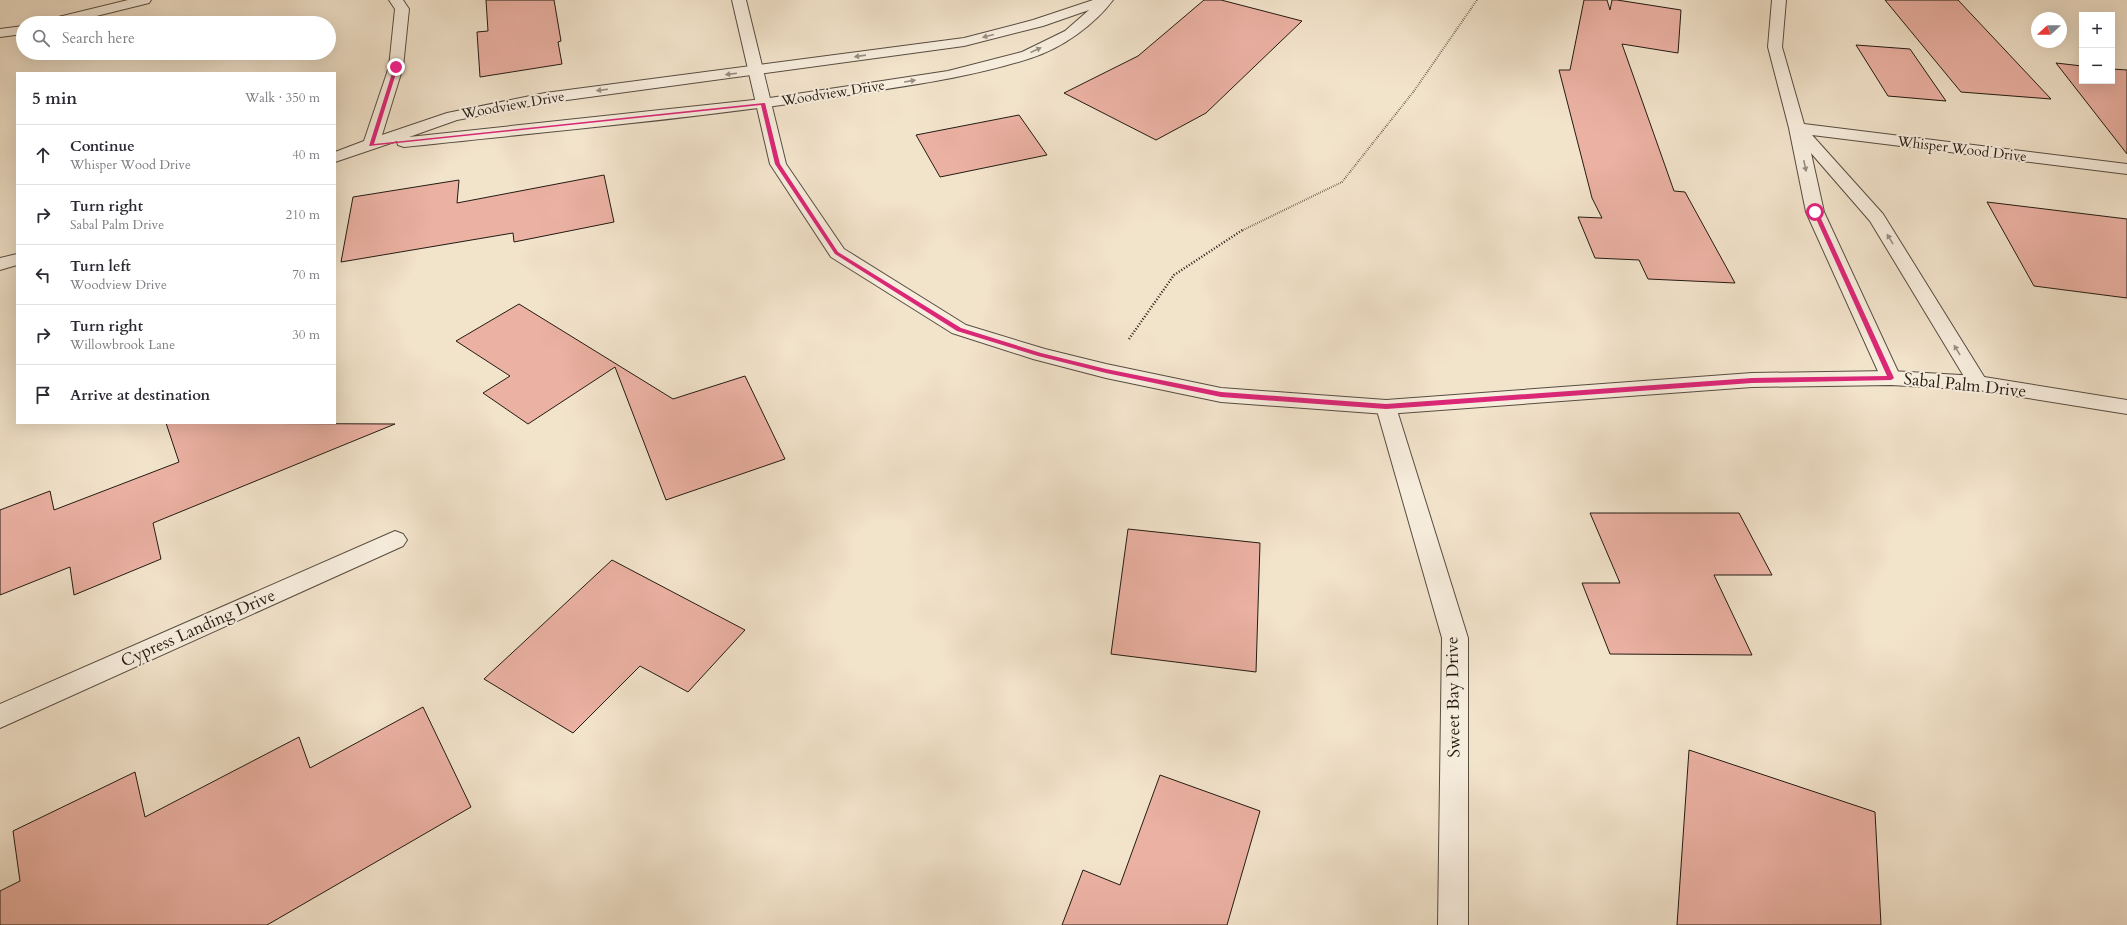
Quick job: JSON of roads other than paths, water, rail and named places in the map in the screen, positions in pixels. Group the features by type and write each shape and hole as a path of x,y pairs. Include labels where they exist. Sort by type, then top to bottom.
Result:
{"street":[{"path":"79,16 144,0"},
{"path":"371,145 396,67 402,8 396,0"},
{"name":"Sabal Palm Drive","path":"739,0 778,164 836,253 959,329 1040,354 1106,371 1221,394 1386,406 1752,380 1891,378 1978,383 2127,407"},
{"name":"Woodview Drive","path":"371,145 763,104 948,75 1026,55 1070,34 1107,0"},
{"name":"Woodview Drive","path":"336,157 461,114 546,98 964,42 1038,23 1107,0"},
{"path":"1779,0 1776,46 1797,128 1815,212 1891,378"},
{"path":"0,33 16,31"},
{"path":"1797,128 1877,218 1978,383"},
{"name":"Whisper Wood Drive","path":"1797,128 2127,169"},
{"path":"0,264 16,259"},
{"name":"Sweet Bay Drive","path":"1386,406 1455,638 1453,925"},
{"name":"Cypress Landing Drive","path":"0,716 396,540"}]}
